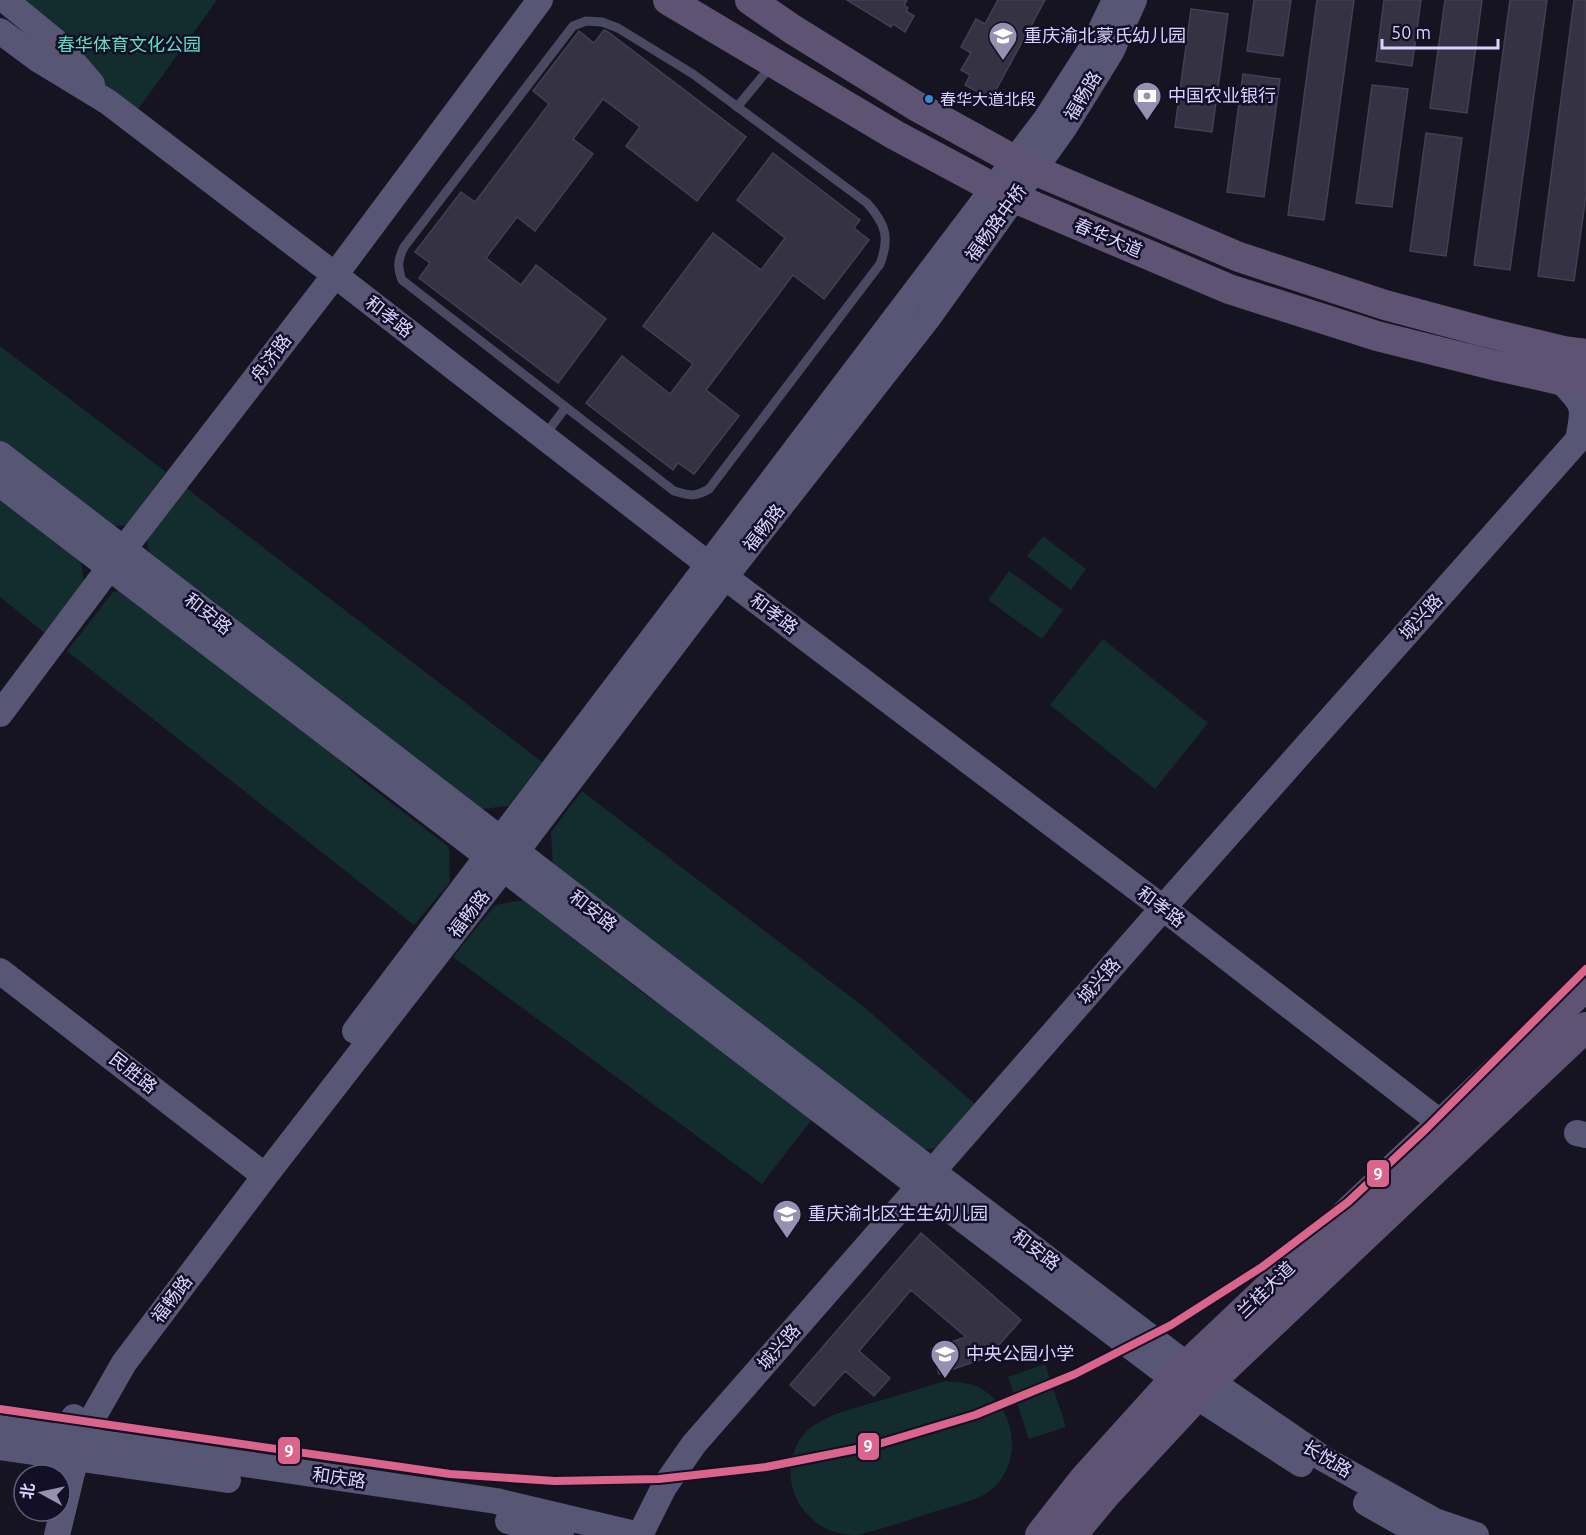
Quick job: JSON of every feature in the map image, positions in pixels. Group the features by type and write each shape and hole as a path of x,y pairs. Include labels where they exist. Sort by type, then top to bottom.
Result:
{"main road":[{"name":"春华大道","path":"668,0 895,135 1005,194 1229,290 1377,336 1573,382"},
{"name":"春华大道","path":"750,0 792,29 916,106 1027,167 1239,256 1385,305 1485,332 1579,352"},
{"name":"兰桂大道","path":"1072,1535 1192,1381 1442,1123 1586,986"},
{"name":"兰桂大道","path":"1040,1535 1084,1479 1586,1027"}],"street":[{"path":"5,0 55,41 108,102"},
{"name":"舟济路","path":"0,714 335,275 540,0"},
{"name":"福畅路","path":"1055,124 1115,0"},
{"name":"福畅路","path":"1055,124 1111,52 1134,0"},
{"path":"0,31 39,60 108,102"},
{"name":"和孝路","path":"108,102 717,571 1442,1123"},
{"name":"福畅路中桥","path":"908,303 1055,124"},
{"name":"福畅路中桥","path":"928,318 1055,124"},
{"name":"福畅路","path":"57,1535 65,1453 109,1356 259,1171 717,571 908,303"},
{"name":"福畅路","path":"717,571 928,318"},
{"path":"1573,382 1580,400 1582,437"},
{"name":"城兴路","path":"640,1535 664,1487 694,1444 1163,909 1582,437"},
{"name":"和安路","path":"0,454 117,559 1192,1381"},
{"name":"和安路","path":"0,484 117,559"},
{"name":"民胜路","path":"0,971 259,1171"},
{"name":"长悦路","path":"1192,1381 1313,1472 1423,1535"},
{"name":"长悦路","path":"1192,1381 1435,1521 1476,1535"},
{"name":"和庆路","path":"0,1428 65,1453 489,1517 561,1535"},
{"name":"和庆路","path":"0,1447 496,1501 640,1535"}],"lane":[{"path":"585,21 602,22 618,28 693,74 867,203 878,215 884,228 885,252 880,264 709,489 699,495 688,496 675,491 566,407 402,280 398,270 398,259 404,247 573,26 585,21"},
{"path":"737,107 773,63"},
{"path":"544,437 566,407"}],"green space":[{"name":"春华体育文化公园","path":"16,0 217,0 137,111 111,91 58,34"},
{"path":"0,346 166,472 126,525 105,527 0,446"},
{"path":"186,488 542,762 508,806 474,810 150,559 147,539"},
{"path":"0,496 80,557 84,582 46,634 0,597"},
{"path":"1043,536 1086,569 1071,590 1027,556"},
{"path":"1009,571 1063,610 1042,639 988,600"},
{"path":"127,589 318,738 359,778 449,847 450,882 414,925 67,651 113,592"},
{"path":"1103,639 1208,723 1155,789 1050,705"},
{"path":"582,791 864,1007 976,1105 937,1148 916,1150 553,867 551,832"},
{"path":"524,900 647,996 688,1021 813,1118 762,1184 453,957 495,905"},
{"path":"1045,1364 1066,1427 1029,1439 1008,1377"},
{"path":"946,1381 966,1383 980,1388 997,1401 1005,1414 1012,1443 1006,1472 997,1484 985,1494 966,1502 858,1535 836,1532 820,1525 807,1514 792,1485 791,1468 794,1451 807,1431 838,1413"}],"building":[{"path":"847,0 907,0 904,5 908,8 906,11 914,16 905,32 893,24 891,27"},
{"path":"998,0 1045,0 991,99 965,85 970,75 961,70 971,53 961,47 976,19 985,24"},
{"path":"1254,0 1291,0 1283,56 1247,51"},
{"path":"1317,0 1354,0 1324,220 1288,215"},
{"path":"1384,0 1421,0 1412,66 1376,61"},
{"path":"1445,0 1482,0 1467,113 1430,108"},
{"path":"1510,0 1547,0 1510,270 1474,265"},
{"path":"1574,0 1586,0 1586,195 1574,281 1538,276"},
{"path":"1191,9 1228,14 1212,132 1175,127"},
{"path":"604,30 746,137 697,201 626,146 640,127 603,99 573,139 593,154 535,231 517,217 486,258 521,285 536,265 606,319 558,383 419,278 430,263 415,252 461,192 475,202 549,104 533,91 579,31 594,43"},
{"path":"1243,74 1280,79 1264,197 1227,192"},
{"path":"1372,85 1408,89 1392,207 1356,203"},
{"path":"1426,133 1462,138 1446,256 1410,251"},
{"path":"773,153 860,220 854,228 869,240 824,299 793,275 706,390 739,416 694,474 678,463 673,470 586,403 622,356 670,394 693,364 643,326 713,233 761,270 785,238 737,200"},
{"path":"921,1233 1021,1320 988,1357 939,1374 931,1349 966,1337 911,1290 859,1351 890,1378 874,1396 845,1371 814,1406 790,1385"}],"transit line":[{"name":"9","path":"0,1409 450,1474 555,1481 659,1479 766,1467 872,1446 975,1415 1075,1374 1171,1325 1262,1267 1348,1202 1427,1128 1586,969"}],"place":[{"name":"重庆渝北蒙氏幼儿园","path":"1003,62"},
{"name":"春华大道北段","path":"929,99"},
{"name":"中国农业银行","path":"1147,122"},
{"name":"重庆渝北区生生幼儿园","path":"787,1240"},
{"name":"中央公园小学","path":"945,1380"}]}
